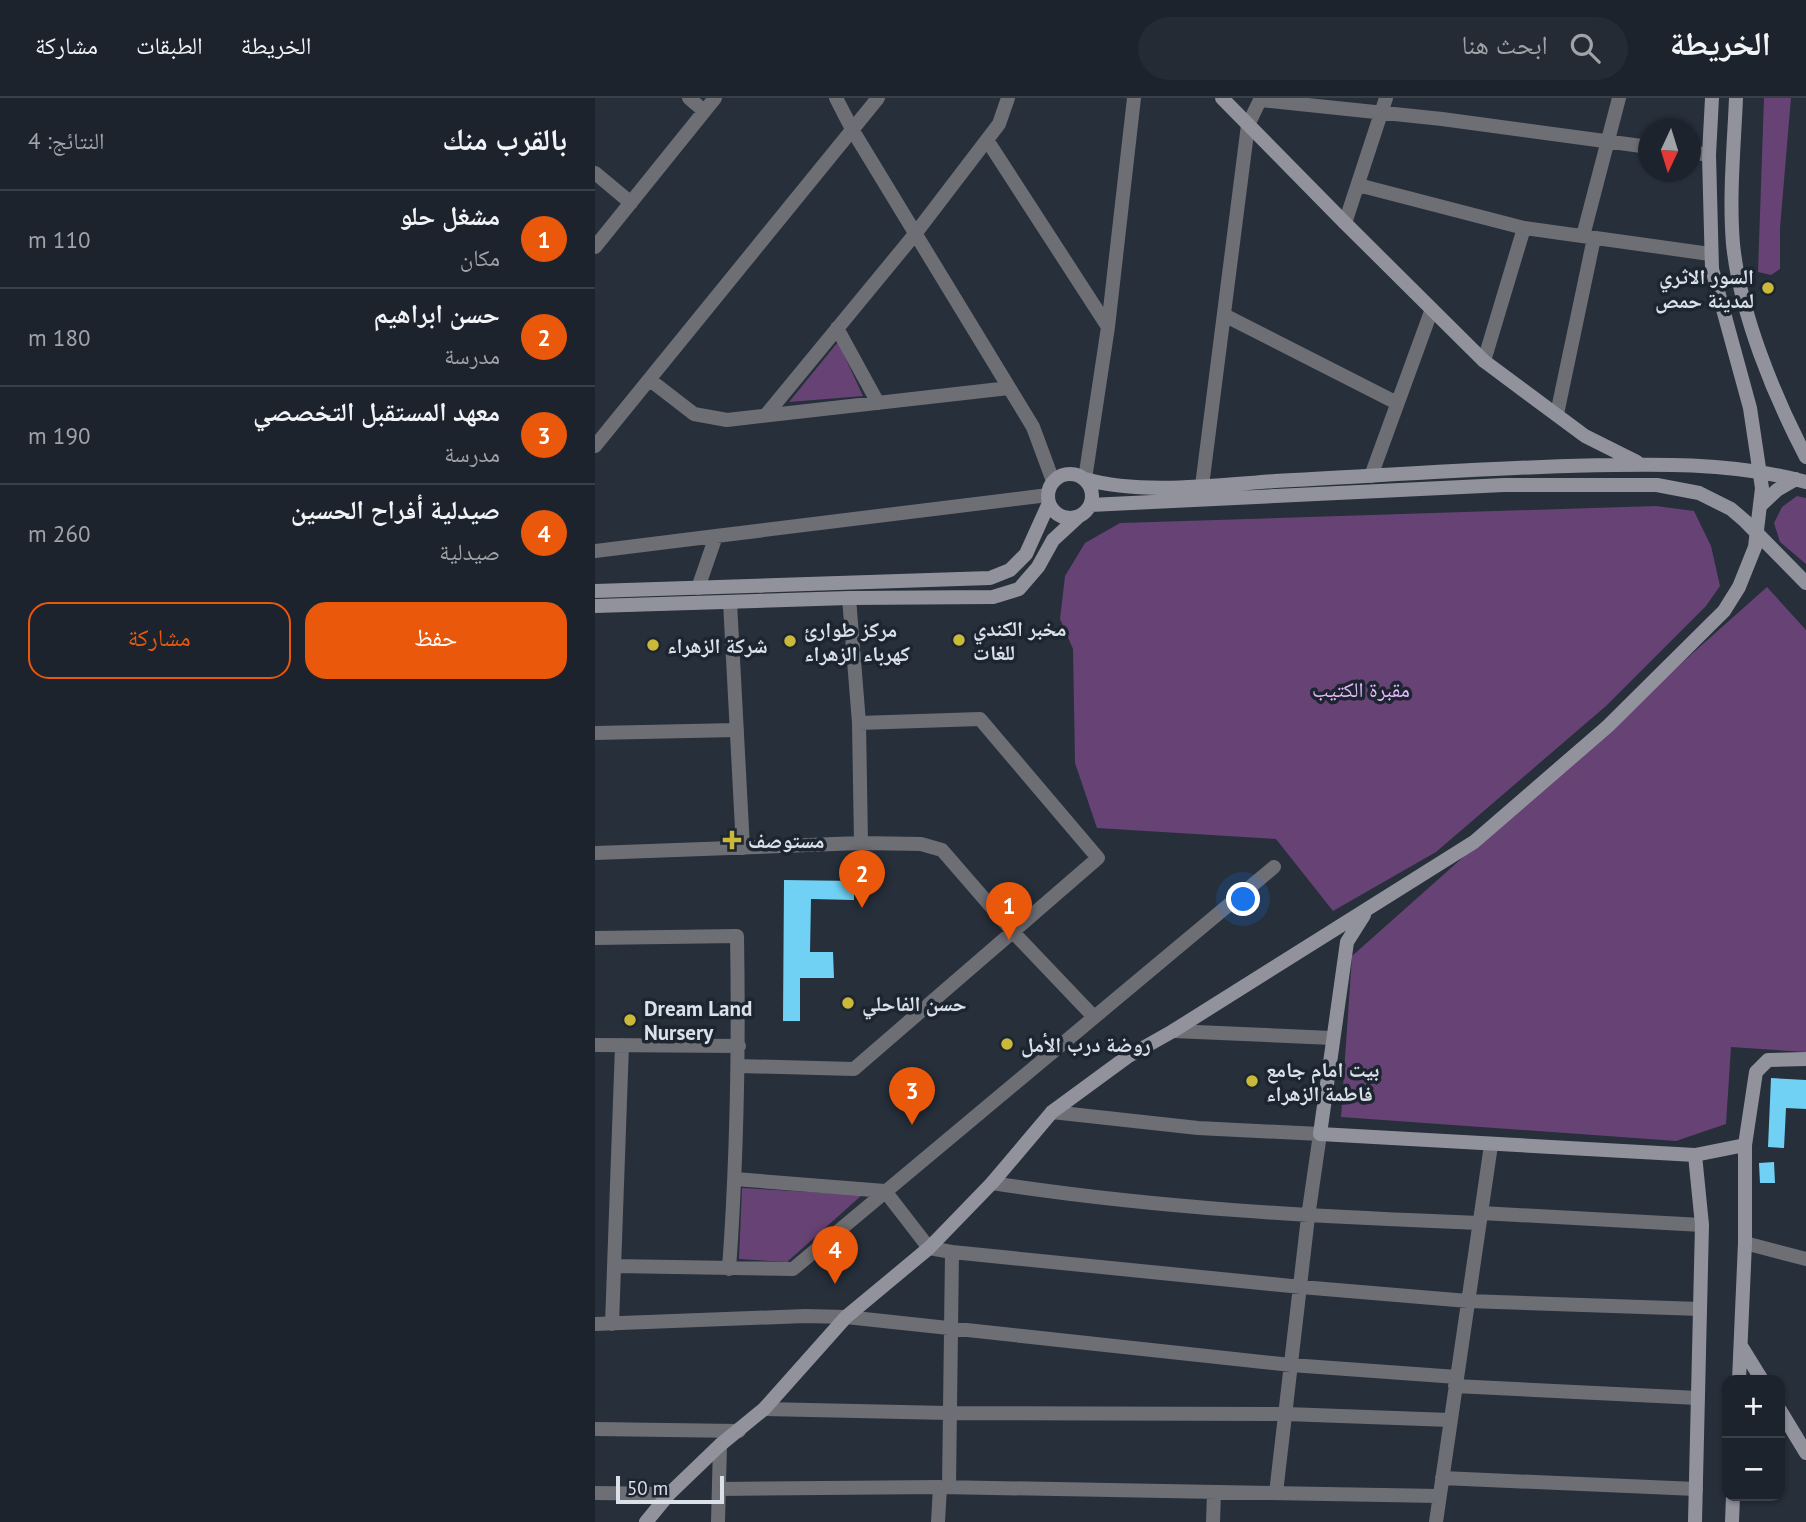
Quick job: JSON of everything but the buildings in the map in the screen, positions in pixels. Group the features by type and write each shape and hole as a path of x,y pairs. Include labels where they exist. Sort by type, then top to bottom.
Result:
{"main road":[{"path":"1222,98 1484,361 1599,444 1641,464"},
{"path":"646,1522 669,1494 720,1445 764,1409 846,1317 929,1248 992,1183 1052,1112 1126,1057 1173,1031 1473,842 1608,726 1724,611 1745,574 1758,534 1761,505 1760,472 1750,408 1715,285 1710,254 1709,155 1712,98"},
{"path":"1736,98 1732,219 1735,259 1762,356 1806,457"},
{"path":"595,591 990,578 1010,570 1026,554 1050,493 1065,474 1079,475 1101,484 1128,487 1202,486 1515,468 1641,464 1760,472 1801,480"},
{"path":"595,606 849,598 993,597 1019,589 1038,567 1053,540 1090,505 1092,491 1085,479"},
{"path":"1761,505 1777,489 1801,480"},
{"path":"1090,505 1491,485 1657,485 1699,493 1731,509 1806,583"},
{"path":"1050,493 1053,511 1070,518 1079,516"},
{"path":"1367,910 1347,942 1320,1134 1695,1155 1745,1145"},
{"path":"1739,1375 1745,1243 1745,1145 1756,1072 1767,1060 1806,1059"},
{"path":"1695,1155 1702,1225 1695,1522"},
{"path":"1740,1345 1759,1375"},
{"path":"1785,1418 1806,1453"},
{"path":"1732,1522 1733,1501"}],"street":[{"path":"689,98 704,111"},
{"path":"595,247 715,98"},
{"path":"595,551 1050,493 1033,427 853,131 836,98"},
{"path":"595,446 878,98"},
{"path":"765,415 915,234 999,124 1008,98"},
{"path":"1085,479 1108,327 1134,98"},
{"path":"1557,414 1588,237 1607,142 1619,98"},
{"path":"1202,486 1248,125 1260,99 1383,105 1638,146"},
{"path":"1345,223 1383,105"},
{"path":"987,140 1108,327"},
{"path":"1701,154 1709,155"},
{"path":"595,173 631,203"},
{"path":"1358,185 1524,228 1710,254"},
{"path":"1484,361 1524,228"},
{"path":"1371,476 1432,309"},
{"path":"1224,315 1397,403"},
{"path":"837,328 878,403"},
{"path":"650,380 694,414 727,421 1009,388"},
{"path":"698,588 716,536"},
{"path":"849,598 859,723 861,843"},
{"path":"730,602 743,848"},
{"path":"739,1066 854,1069 1098,858 980,719 859,723"},
{"path":"595,733 737,730"},
{"path":"595,853 861,843 921,844 941,850 1013,932 1094,1017"},
{"path":"614,1266 793,1269 1274,867"},
{"path":"595,938 737,936 739,1066 729,1269"},
{"path":"1173,1031 1332,1038"},
{"path":"595,1045 739,1046"},
{"path":"612,1324 622,1045"},
{"path":"1052,1112 1198,1128 1320,1134 1276,1493"},
{"path":"1436,1522 1491,1144"},
{"path":"735,1179 885,1191 929,1248 952,1252 1468,1301 1700,1309"},
{"path":"992,1183 1081,1197 1308,1217 1480,1218 1702,1225"},
{"path":"1745,1243 1806,1259"},
{"path":"939,1522 944,1487 948,1413 952,1252"},
{"path":"595,1324 805,1316 846,1317 1456,1381 1698,1398"},
{"path":"764,1409 948,1413 1286,1414 1450,1420"},
{"path":"595,1429 739,1431"},
{"path":"718,1522 720,1445"},
{"path":"1442,1478 1696,1489"},
{"path":"719,1489 944,1487 1439,1496"},
{"path":"1213,1522 1214,1492"},
{"path":"595,1493 669,1494"}],"green space":[{"path":"1764,98 1791,98 1780,228 1780,269 1771,275 1758,272"},
{"path":"838,342 863,396 789,402"},
{"path":"1797,496 1806,498 1806,564 1780,542 1774,523 1782,507"},
{"name":"مقبرة الكتيب","path":"1656,506 1694,511 1711,546 1720,586 1706,606 1606,706 1436,852 1333,911 1276,839 1097,828 1075,763 1073,649 1060,619 1065,576 1085,543 1120,523"},
{"path":"1767,587 1806,630 1806,1052 1731,1047 1726,1124 1676,1141 1341,1117 1352,956"},
{"path":"742,1188 862,1195 787,1262 739,1259"}],"place":[{"name":"السور الاثري لمدينة حمص","path":"1768,288"},
{"name":"مخبر الكندي للغات","path":"959,640"},
{"name":"مركز طوارئ كهرباء الزهراء","path":"790,641"},
{"name":"شركة الزهراء","path":"653,645"},
{"name":"مستوصف","path":"732,840"},
{"name":"حسن ابراهيم","path":"862,908"},
{"name":"مشغل حلو","path":"1009,940"},
{"name":"حسن الفاحلي","path":"848,1003"},
{"name":"Dream Land Nursery","path":"630,1020"},
{"name":"روضة درب الأمل","path":"1007,1044"},
{"name":"بيت امام جامع فاطمة الزهراء","path":"1252,1081"},
{"name":"معهد المستقبل التخصصي","path":"912,1125"},
{"name":"صيدلية أفراح الحسين","path":"835,1284"}]}
